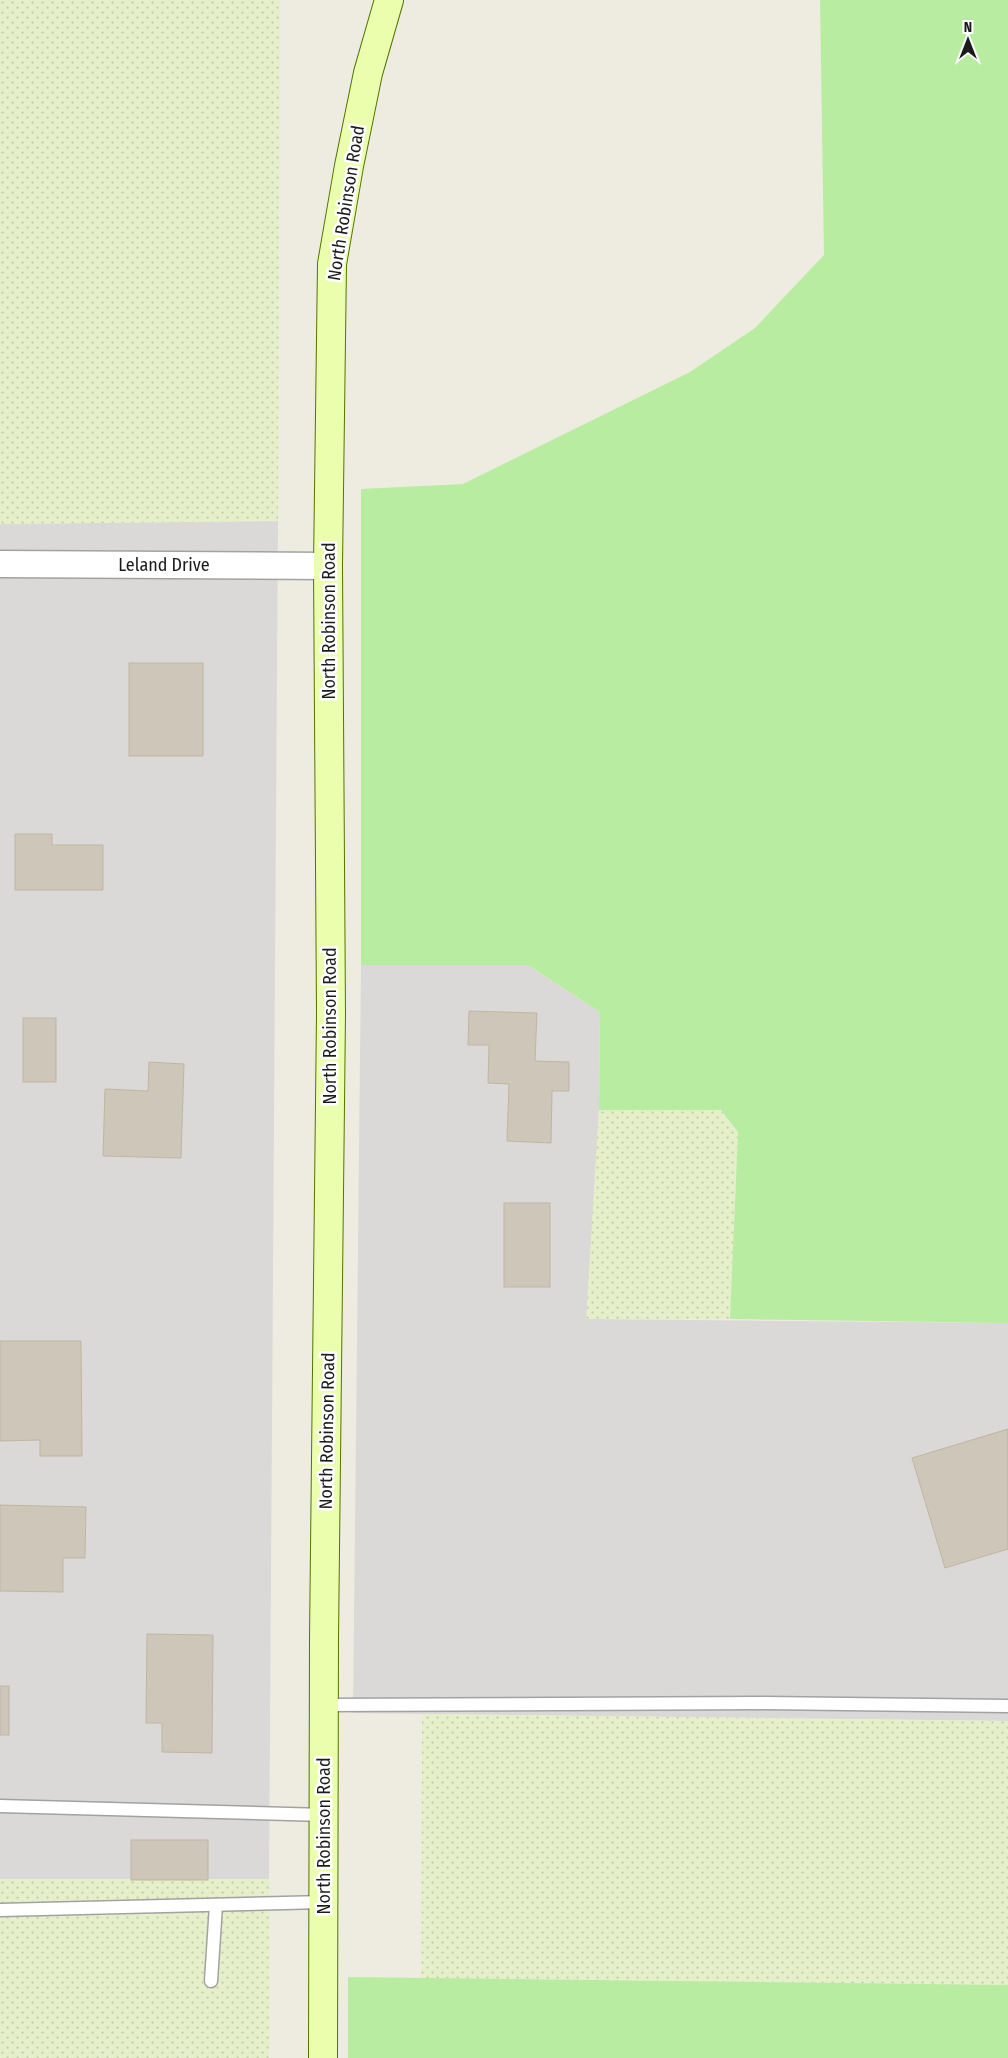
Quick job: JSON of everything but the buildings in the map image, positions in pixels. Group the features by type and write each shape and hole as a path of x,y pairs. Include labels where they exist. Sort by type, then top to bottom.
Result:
{"street":[{"name":"North Robinson Road","path":"323,2058 324,1705 331,1014 328,566 332,264 368,73 389,0"},
{"name":"Leland Drive","path":"0,564 328,566"}],"lane":[{"path":"324,1705 764,1703 1008,1706"},
{"path":"0,1806 324,1815"},
{"path":"0,1910 324,1902"},
{"path":"211,1981 216,1905"}],"shaded area":[{"path":"278,521 269,1879 0,1879 0,524"},
{"path":"361,965 528,965 600,1012 599,1110 587,1319 1008,1323 1008,1721 353,1713"}],"green space":[{"path":"0,0 280,0 278,521 0,524"},
{"path":"820,0 1008,0 1008,1323 730,1319 738,1132 721,1110 599,1110 600,1012 528,965 361,965 361,489 463,484 690,372 755,328 824,255"},
{"path":"599,1110 721,1110 738,1132 730,1319 586,1319"},
{"path":"422,1714 1008,1721 1008,1985 421,1978"},
{"path":"0,1879 269,1879 269,2058 0,2058"},
{"path":"348,1977 1008,1985 1008,2058 348,2058"}]}
